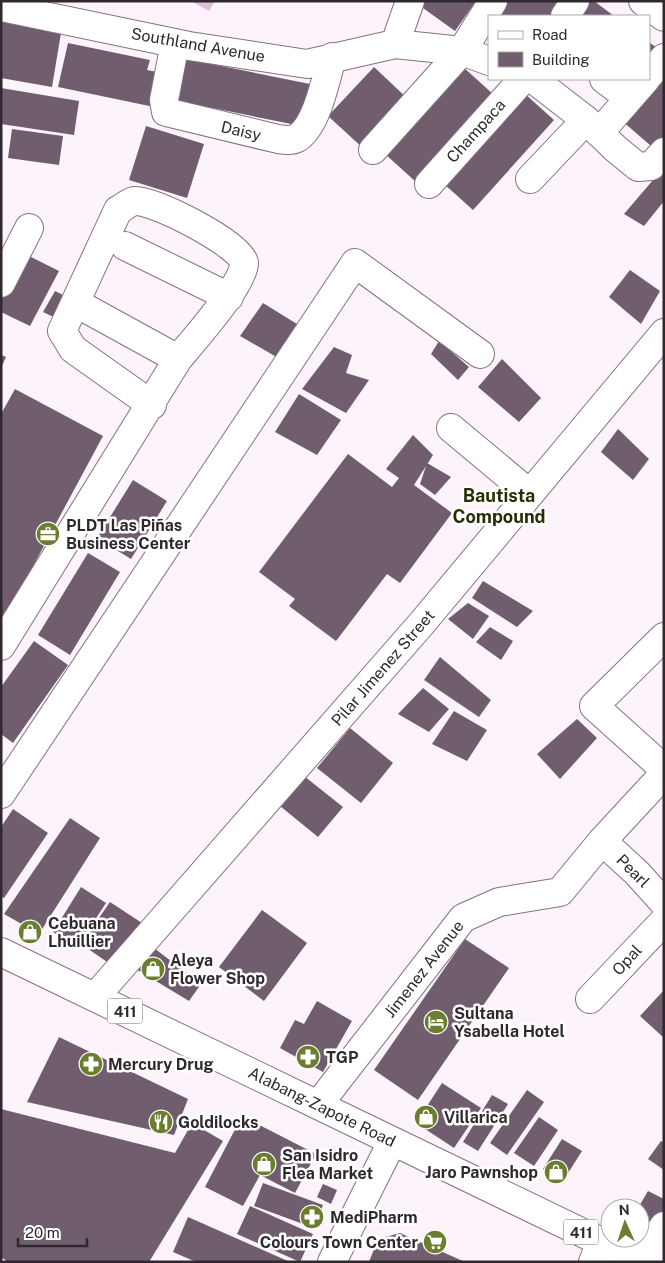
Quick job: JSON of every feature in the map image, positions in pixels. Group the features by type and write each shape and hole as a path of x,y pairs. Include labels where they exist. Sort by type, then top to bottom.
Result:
{"main road":[{"path":"395,44 410,1"},
{"path":"373,150 462,51 493,1"},
{"path":"566,15 575,1"},
{"path":"643,1 664,17"},
{"name":"Southland Avenue","path":"1,7 175,43 307,64 332,56 395,44 462,51 488,61"},
{"name":"Daisy","path":"175,43 164,100 168,114 278,140 291,140 305,131 323,90 332,56"},
{"path":"650,74 664,58"},
{"name":"Champaca","path":"429,184 522,80"},
{"path":"534,80 593,126 633,164 655,160"},
{"path":"608,80 637,88"},
{"path":"530,179 637,88"},
{"path":"1,646 152,405 178,359 229,297 245,264 243,256 220,238 153,204 134,201 118,210 62,331 72,349 152,405"},
{"path":"1,283 29,228"},
{"path":"125,246 229,297"},
{"path":"1,794 355,263 480,354"},
{"path":"76,303 178,359"},
{"name":"Pilar Jimenez Street","path":"95,997 422,623 664,333"},
{"path":"451,428 530,494"},
{"path":"664,637 594,706 664,769"},
{"name":"Jimenez Avenue","path":"318,1105 463,918 499,902 560,892 602,841 664,774"},
{"name":"Pearl","path":"602,841 664,903"},
{"name":"Opal","path":"590,999 664,920"},
{"name":"Alabang-Zapote Road","path":"1,952 392,1142 597,1252 652,1261"},
{"path":"332,1262 392,1142"},
{"path":"652,1261 664,1226"}],"shaded area":[{"path":"191,1 215,1 209,11"}],"building":[{"path":"417,1 476,1 455,31 416,3"},
{"path":"507,1 560,1 552,15 498,15"},
{"path":"584,1 594,1 613,15 573,15"},
{"path":"1,18 62,27 52,87 1,78"},
{"path":"68,43 150,60 147,70 167,74 159,108 58,87"},
{"path":"650,43 661,51 650,66"},
{"path":"182,58 310,84 301,126 173,100"},
{"path":"462,66 494,95 416,182 384,153"},
{"path":"374,67 409,100 364,149 328,116"},
{"path":"664,71 664,145 658,152 621,120"},
{"path":"1,88 79,101 74,135 1,124"},
{"path":"524,93 554,120 473,210 443,183"},
{"path":"146,126 204,144 187,198 129,180"},
{"path":"12,129 63,136 59,165 8,158"},
{"path":"659,173 664,177 664,201 644,226 624,214"},
{"path":"23,253 59,271 30,326 1,312 1,298"},
{"path":"630,270 660,291 641,324 609,297"},
{"path":"55,291 73,300 62,321 43,312"},
{"path":"263,303 297,324 280,359 240,336"},
{"path":"439,341 469,367 458,380 431,354"},
{"path":"334,347 352,355 346,373 369,380 346,413 302,389"},
{"path":"1,355 6,357 1,368"},
{"path":"502,359 541,398 519,422 478,387"},
{"path":"15,389 103,436 3,622 1,621 1,414"},
{"path":"299,394 341,420 317,455 275,432"},
{"path":"618,429 649,459 633,480 601,452"},
{"path":"413,435 433,455 414,485 452,513 400,583 387,574 336,641 289,606 295,599 259,572 348,454 392,487 399,478 386,469"},
{"path":"427,463 451,477 435,495 420,484"},
{"path":"133,480 167,501 131,559 97,538"},
{"path":"88,553 120,572 70,655 38,635"},
{"path":"483,581 533,611 517,627 472,598"},
{"path":"468,603 489,616 473,639 448,619"},
{"path":"490,627 513,641 501,660 476,642"},
{"path":"34,641 68,665 13,743 1,734 1,687"},
{"path":"440,657 491,700 479,717 424,680"},
{"path":"423,688 449,709 429,732 398,714"},
{"path":"454,711 487,730 467,761 432,744"},
{"path":"577,719 597,738 560,779 537,754"},
{"path":"350,728 393,763 361,803 317,768"},
{"path":"304,776 343,807 318,837 280,806"},
{"path":"13,809 48,833 4,898 1,896 1,827"},
{"path":"70,818 100,838 39,934 4,914"},
{"path":"81,887 106,903 77,947 53,932"},
{"path":"110,902 142,923 113,966 81,944"},
{"path":"262,910 307,943 264,1001 219,967"},
{"name":"Sultana Ysabella Hotel","path":"465,939 509,968 418,1100 374,1070"},
{"path":"154,948 201,984 189,1001 136,969"},
{"path":"664,990 664,1038 640,1016"},
{"path":"317,1001 352,1021 323,1072 280,1048 295,1020 304,1024"},
{"path":"59,1037 188,1099 174,1135 27,1102"},
{"path":"442,1083 481,1108 454,1148 416,1123"},
{"path":"527,1090 544,1102 507,1155 490,1143"},
{"path":"492,1095 508,1104 478,1151 463,1142"},
{"path":"1,1109 175,1153 192,1123 223,1141 149,1262 8,1262 1,1257"},
{"name":"San Isidro Flea Market","path":"242,1116 316,1154 295,1193 260,1175 243,1206 205,1187"},
{"path":"539,1117 558,1130 534,1166 514,1153"},
{"path":"562,1139 582,1151 563,1181 543,1169"},
{"path":"661,1141 664,1142 664,1170 648,1159"},
{"path":"263,1183 323,1205 314,1228 254,1206"},
{"path":"323,1184 337,1190 331,1204 317,1197"},
{"path":"648,1191 664,1199 664,1209 653,1227 650,1225 650,1198 644,1198"},
{"path":"250,1206 313,1234 300,1262 237,1234"},
{"path":"188,1217 290,1262 196,1262 173,1252"},
{"path":"400,1233 465,1262 369,1262 378,1239"}],"place":[{"name":"PLDT Las Piñas Business Center","path":"48,534"},
{"name":"Cebuana Lhuillier","path":"30,932"},
{"name":"Aleya Flower Shop","path":"153,969"},
{"name":"Sultana Ysabella Hotel","path":"436,1022"},
{"name":"TGP","path":"308,1057"},
{"name":"Mercury Drug","path":"91,1064"},
{"name":"Villarica","path":"426,1117"},
{"name":"Goldilocks","path":"161,1122"},
{"name":"San Isidro Flea Market","path":"264,1164"},
{"name":"Jaro Pawnshop","path":"556,1172"},
{"name":"MediPharm","path":"312,1217"},
{"name":"Colours Town Center","path":"435,1242"}],"district":[{"name":"Bautista Compound","path":"499,505"}]}
